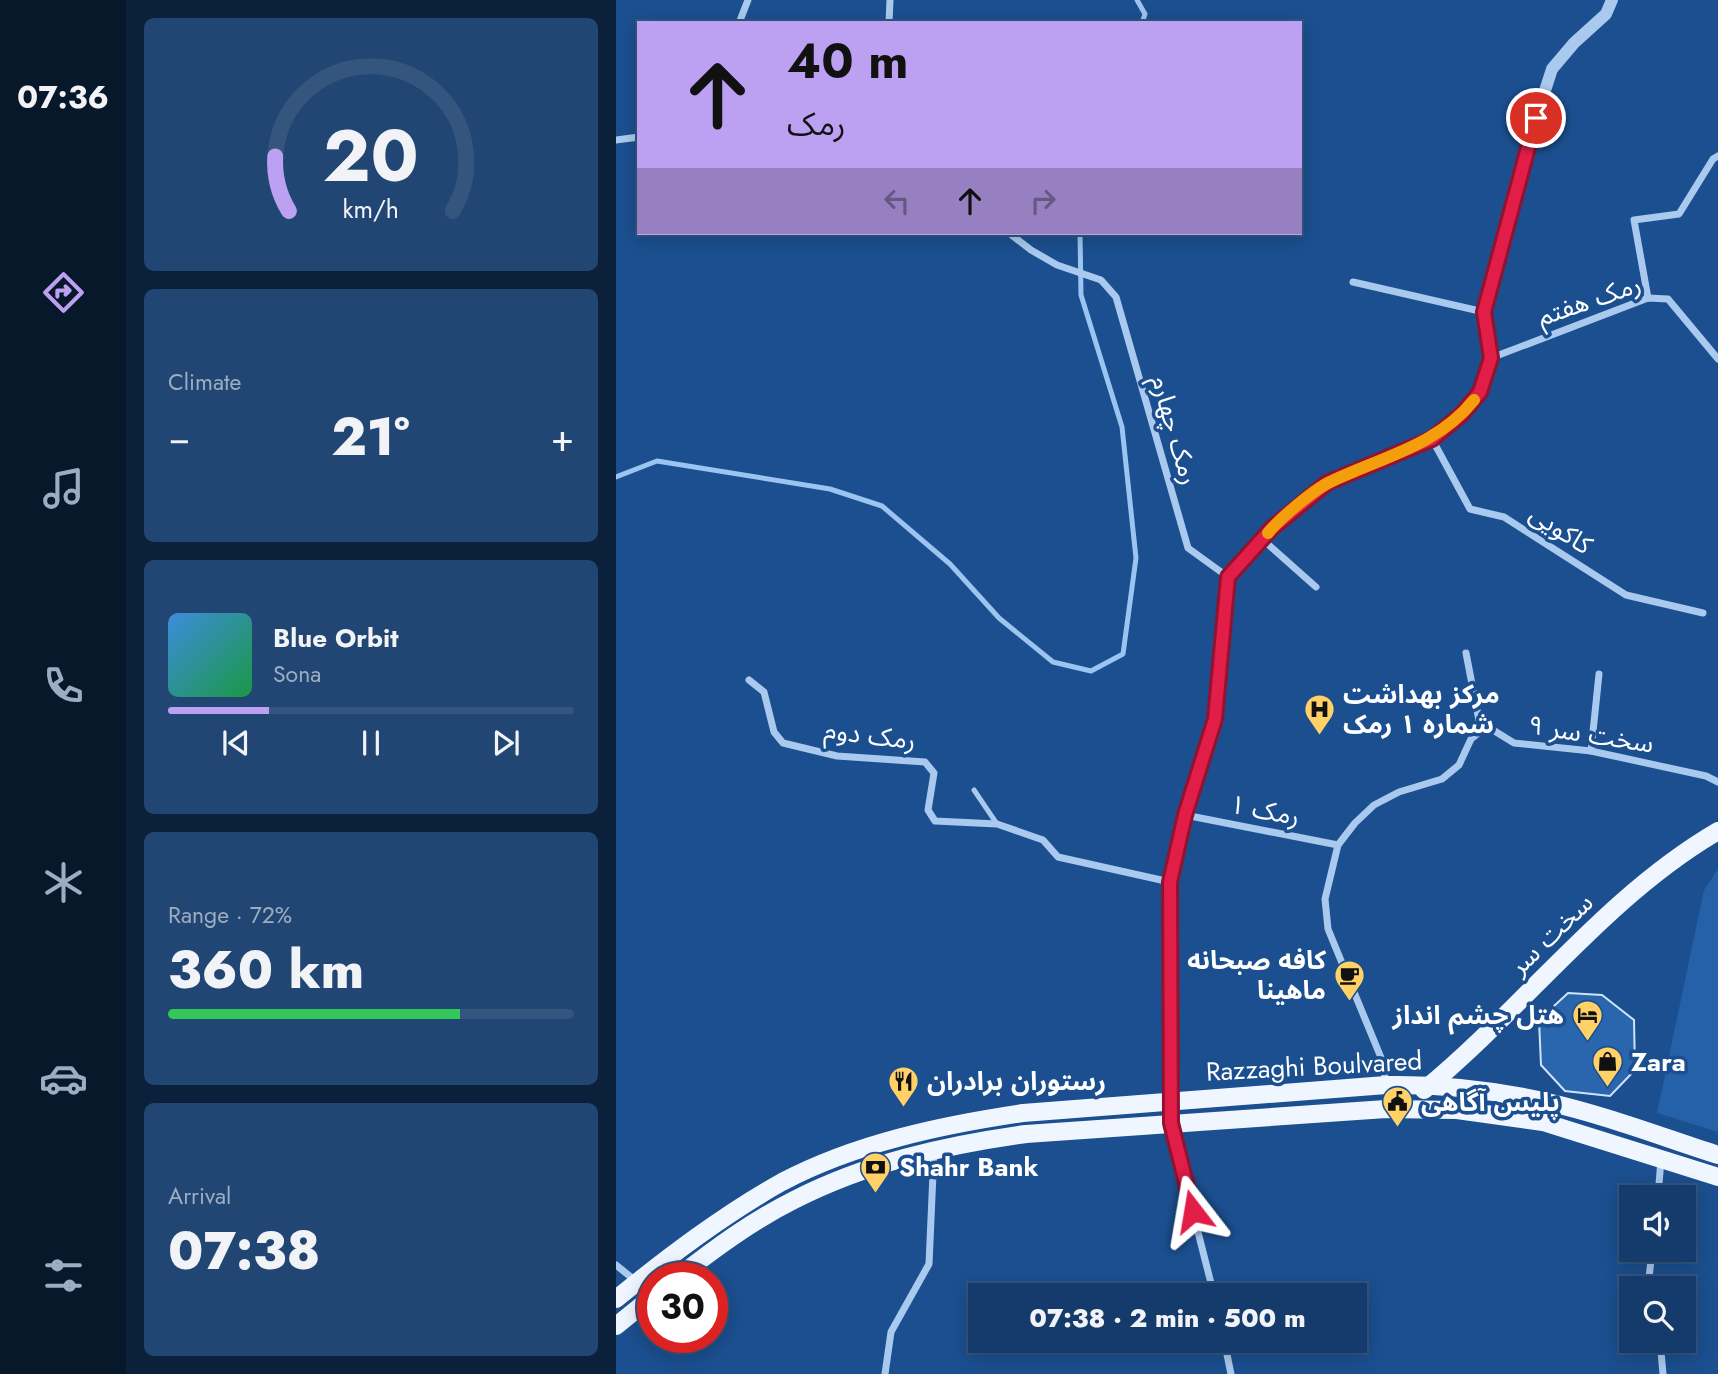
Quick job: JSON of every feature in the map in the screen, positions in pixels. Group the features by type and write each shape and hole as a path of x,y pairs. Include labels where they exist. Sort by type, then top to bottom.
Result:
{"main road":[{"name":"سخت سر","path":"1430,1086 1643,883 1718,831"},
{"name":"Razzaghi Boulvared","path":"665,1262 728,1215 784,1181 847,1155 911,1135 967,1121 1023,1113 1386,1085 1430,1086 1461,1088 1548,1102 1718,1154"},
{"path":"1386,1085 1395,1094 1395,1101 1387,1109"},
{"path":"1430,1086 1423,1091 1421,1098 1431,1109"},
{"path":"1170,1101 1171,1123"},
{"name":"Razzaghi Boulvared","path":"699,1262 740,1232 794,1200 854,1174 934,1150 1026,1134 1387,1109 1431,1109 1544,1122 1718,1177"},
{"name":"Razzaghi Boulvared","path":"616,1299 637,1283"},
{"path":"616,1326 637,1309"}],"street":[{"path":"740,21 748,0"},
{"path":"889,21 890,0"},
{"path":"1170,1101 1170,882 1185,815 1215,719 1228,577 1272,528 1327,483 1432,439 1462,414 1480,392 1491,358 1484,312 1528,143 1552,69 1574,43 1606,14 1612,0"},
{"path":"616,140 637,137"},
{"path":"1648,298 1634,220 1679,214 1713,159 1718,156"},
{"name":"رمک چهارم","path":"1012,235 1057,265 1101,280 1116,297 1188,548 1228,577"},
{"path":"1353,282 1484,312"},
{"name":"رمک هفتم","path":"1491,358 1648,298 1668,299 1718,359"},
{"name":"کاکویی","path":"1432,439 1470,509 1504,517 1626,595 1703,613"},
{"path":"1262,539 1316,587"},
{"path":"1386,1085 1382,1060 1328,929 1325,900 1338,845 1355,823 1374,805 1399,792 1442,779 1459,765 1471,739 1481,731 1466,653"},
{"path":"1591,751 1599,674"},
{"name":"رمک دوم","path":"749,680 765,692 774,733 783,743 837,756 925,762 934,773 928,810 935,821 997,824 1043,840 1058,857 1170,882"},
{"name":"سخت سر ۹","path":"1481,731 1493,730 1514,743 1591,751 1706,776 1718,782"},
{"name":"رمک ۱","path":"1185,815 1338,845"},
{"path":"1171,1123 1211,1283"},
{"path":"885,1374 891,1332 929,1264 934,1150"},
{"path":"1659,1185 1662,1158"},
{"path":"616,1265 637,1281"},
{"path":"1227,1353 1231,1374"},
{"path":"1661,1353 1663,1374"}],"lane":[{"path":"974,790 997,824"}],"shaded area":[{"path":"1718,869 1718,1132 1657,1113 1704,890"}],"building":[{"name":"هتل چشم انداز","path":"1568,993 1602,995 1634,1020 1635,1070 1610,1096 1565,1091 1541,1065 1539,1020"}],"waterway":[{"path":"1137,0 1145,14 1143,21"},
{"path":"616,477 657,461 830,489 882,506 950,564 999,618 1053,662 1091,671 1123,654 1136,558 1122,427 1081,295 1080,235"}],"slow traffic":[{"path":"1268,533 1327,483 1432,439 1474,400"}],"place":[{"name":"مرکز بهداشت شماره ۱ رمک","path":"1320,736"},
{"name":"کافه صبحانه ماهینا","path":"1349,1002"},
{"name":"هتل چشم انداز","path":"1587,1042"},
{"name":"Zara","path":"1608,1089"},
{"name":"رستوران برادران","path":"904,1108"},
{"name":"پلیس آگاهی","path":"1398,1129"},
{"name":"Shahr Bank","path":"876,1194"}],"route":[{"path":"1193,1211 1171,1123 1170,882 1185,815 1215,719 1228,577 1272,528 1327,483 1432,439 1462,414 1480,392 1491,358 1484,312 1536,118"}]}
